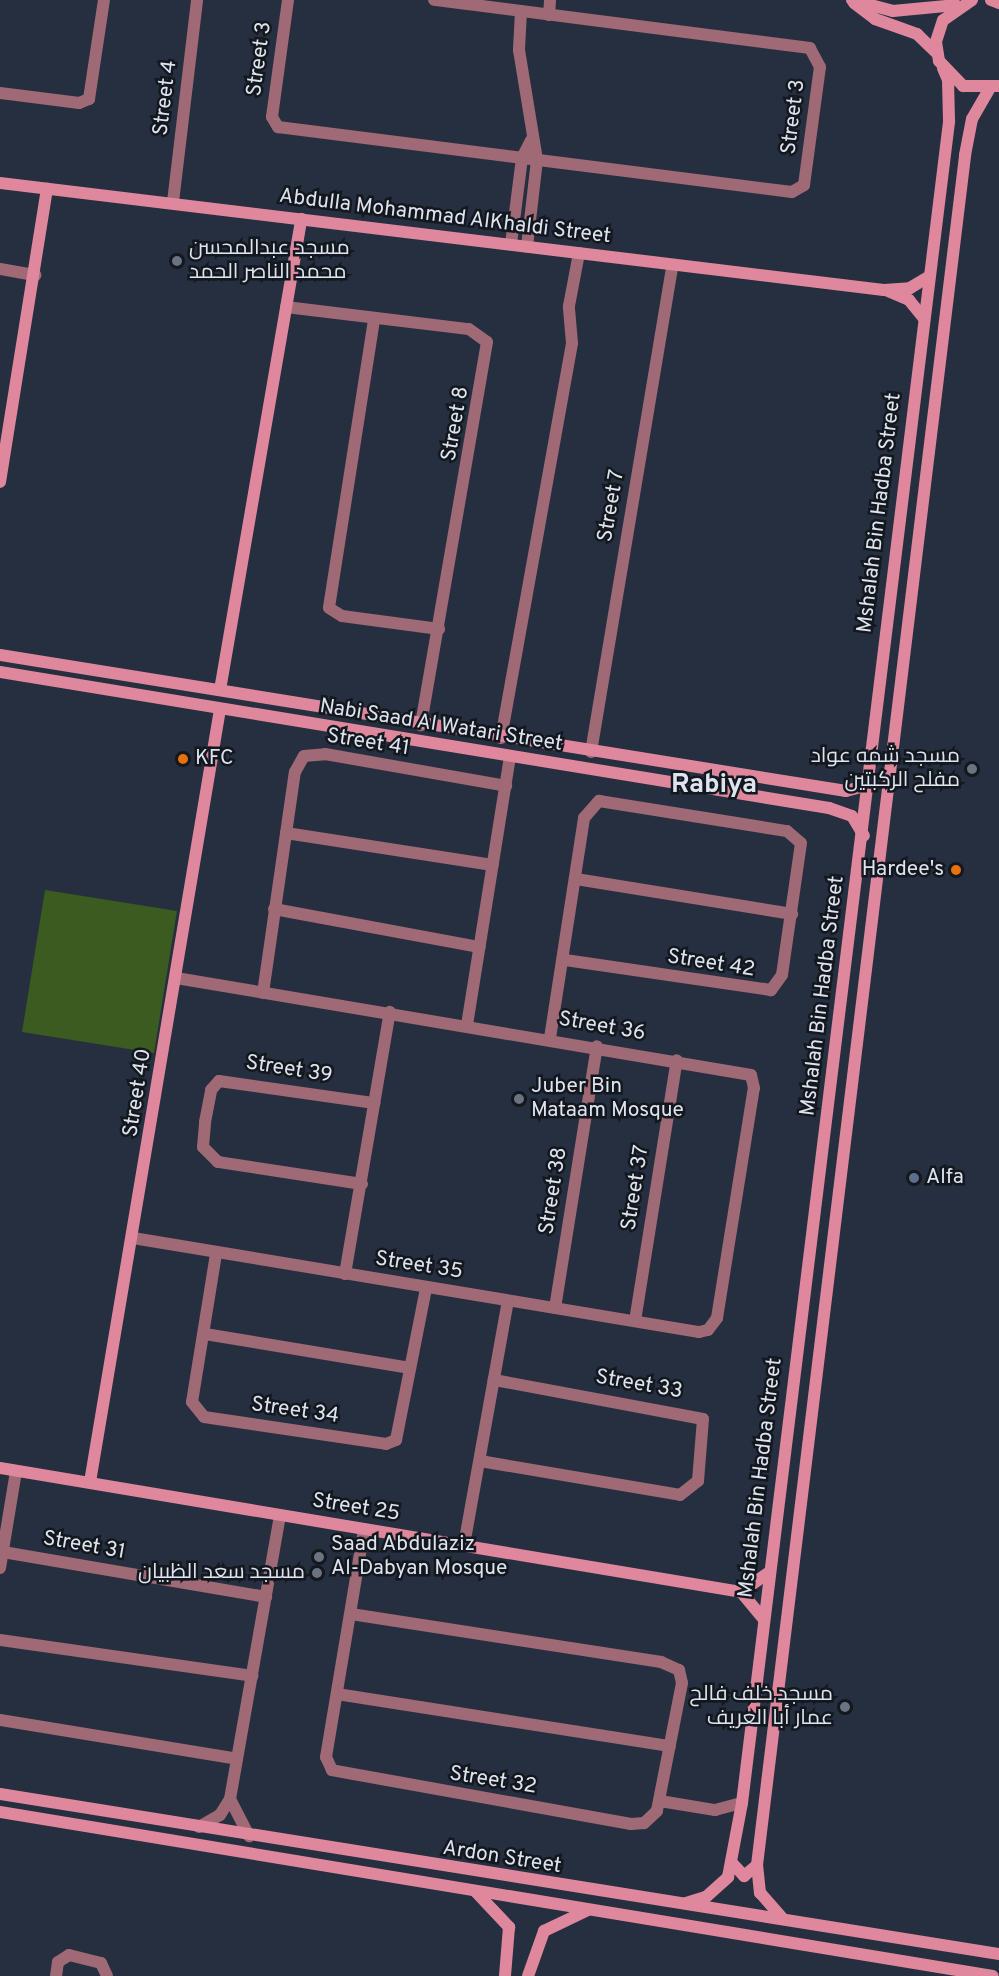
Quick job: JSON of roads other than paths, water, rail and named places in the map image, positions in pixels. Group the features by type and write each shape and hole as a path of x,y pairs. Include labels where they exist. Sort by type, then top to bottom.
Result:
{"street":[{"path":"0,93 79,103 89,99 104,0"},
{"name":"Street 4","path":"172,202 197,0"},
{"name":"Street 3","path":"288,0 272,117 276,126 796,192 805,182 820,67 816,53 806,47 434,0"},
{"path":"549,15 550,0"},
{"path":"851,0 893,12 966,2"},
{"path":"851,0 875,19 917,34 937,53"},
{"path":"991,0 999,3"},
{"path":"937,53 938,30 966,2"},
{"path":"520,11 519,50 532,102 531,140 537,160 527,246"},
{"name":"Mshalah Bin Hadba Street","path":"686,1903 715,1892 732,1863 742,1803 789,1399 864,837 876,710 949,121 948,80 937,53"},
{"path":"943,68 963,86 994,88"},
{"name":"Mshalah Bin Hadba Street","path":"783,1919 760,1893 757,1865 965,155 975,111 994,88"},
{"path":"511,244 522,158 531,140"},
{"name":"Abdulla Mohammad AlKhaldi Street","path":"0,183 172,202 672,266 884,290 910,288 928,277"},
{"path":"0,482 48,189"},
{"path":"220,690 301,219"},
{"path":"501,738 572,343 569,306 579,253"},
{"name":"Street 7","path":"591,752 672,266"},
{"path":"0,269 35,275"},
{"name":"Abdulla Mohammad AlKhaldi Street","path":"884,290 909,300 923,317"},
{"name":"Street 8","path":"286,307 374,320 469,329 487,342 421,725"},
{"path":"374,320 330,608 342,616 439,629"},
{"name":"Nabi Saad Al Watari Street","path":"0,655 501,738 846,791 868,785"},
{"path":"75,667 83,675 75,684"},
{"name":"Nabi Saad Al Watari Street","path":"0,672 829,808 852,816 864,837"},
{"path":"881,672 892,684 903,678"},
{"path":"111,690 108,678 116,673"},
{"path":"876,710 888,705 898,712"},
{"name":"Street 40","path":"90,1482 177,978 220,709"},
{"name":"Street 41","path":"263,993 297,765 315,754 506,786"},
{"path":"467,1025 510,757"},
{"path":"675,783 684,775 678,765"},
{"name":"Street 42","path":"550,1038 565,960 584,818 598,801 608,800 797,836 803,851 779,983 762,992 565,960"},
{"path":"286,833 493,865"},
{"path":"576,879 792,914"},
{"path":"274,909 480,947"},
{"name":"Street 36","path":"177,978 746,1072 754,1080 717,1318 708,1330 699,1332"},
{"path":"345,1274 390,1012"},
{"name":"Street 38","path":"555,1308 597,1046"},
{"name":"Street 37","path":"635,1321 676,1060"},
{"name":"Street 39","path":"362,1184 218,1162 203,1147 205,1122 211,1090 219,1081 374,1103"},
{"name":"Street 35","path":"133,1238 216,1254 699,1332"},
{"name":"Street 34","path":"216,1254 205,1334 192,1402 204,1417 386,1444 399,1432 426,1288"},
{"path":"464,1545 508,1301"},
{"path":"205,1334 410,1368"},
{"name":"Street 33","path":"480,1461 680,1495 698,1481 703,1419 494,1380"},
{"path":"789,1399 803,1391 812,1403"},
{"name":"Street 25","path":"0,1468 741,1592"},
{"path":"0,1568 16,1471"},
{"path":"197,1828 220,1815 230,1798 280,1516"},
{"name":"Street 32","path":"364,1529 326,1757 339,1776 631,1824 652,1818 660,1802"},
{"name":"Street 31","path":"3,1552 266,1597"},
{"path":"764,1620 741,1592 770,1572"},
{"path":"351,1614 661,1662 679,1670 682,1683 660,1802 715,1810 742,1803"},
{"path":"0,1640 252,1676"},
{"path":"336,1694 670,1746"},
{"path":"0,1720 237,1759"},
{"name":"Ardon Street","path":"0,1794 197,1828 686,1903 999,1954"},
{"path":"230,1798 249,1836"},
{"name":"Ardon Street","path":"0,1812 589,1910 771,1935 993,1976"},
{"path":"732,1863 744,1876 757,1865"},
{"path":"474,1890 509,1927 505,1976"},
{"path":"528,1976 544,1931 589,1910"},
{"path":"56,1976 58,1962 69,1955 101,1963 107,1976"},
{"path":"970,1973 963,1966 965,1955 999,1959"}],"place":[{"name":"مسجد عبدالمحسن محمد الناصر الحمد","path":"177,261"},
{"name":"KFC","path":"183,759"},
{"name":"مسجد شمه عواد مفلح الركبتين","path":"972,769"},
{"name":"Hardee's","path":"956,870"},
{"name":"Juber Bin Mataam Mosque","path":"519,1099"},
{"name":"Alfa","path":"914,1178"},
{"name":"Saad Abdulaziz Al-Dabyan Mosque","path":"319,1557"},
{"name":"مسجد سعد الظبيان","path":"317,1573"},
{"name":"مسجد خلف فالح عمار أبا العريف","path":"845,1707"}],"district":[{"name":"Rabiya","path":"714,786"}]}
